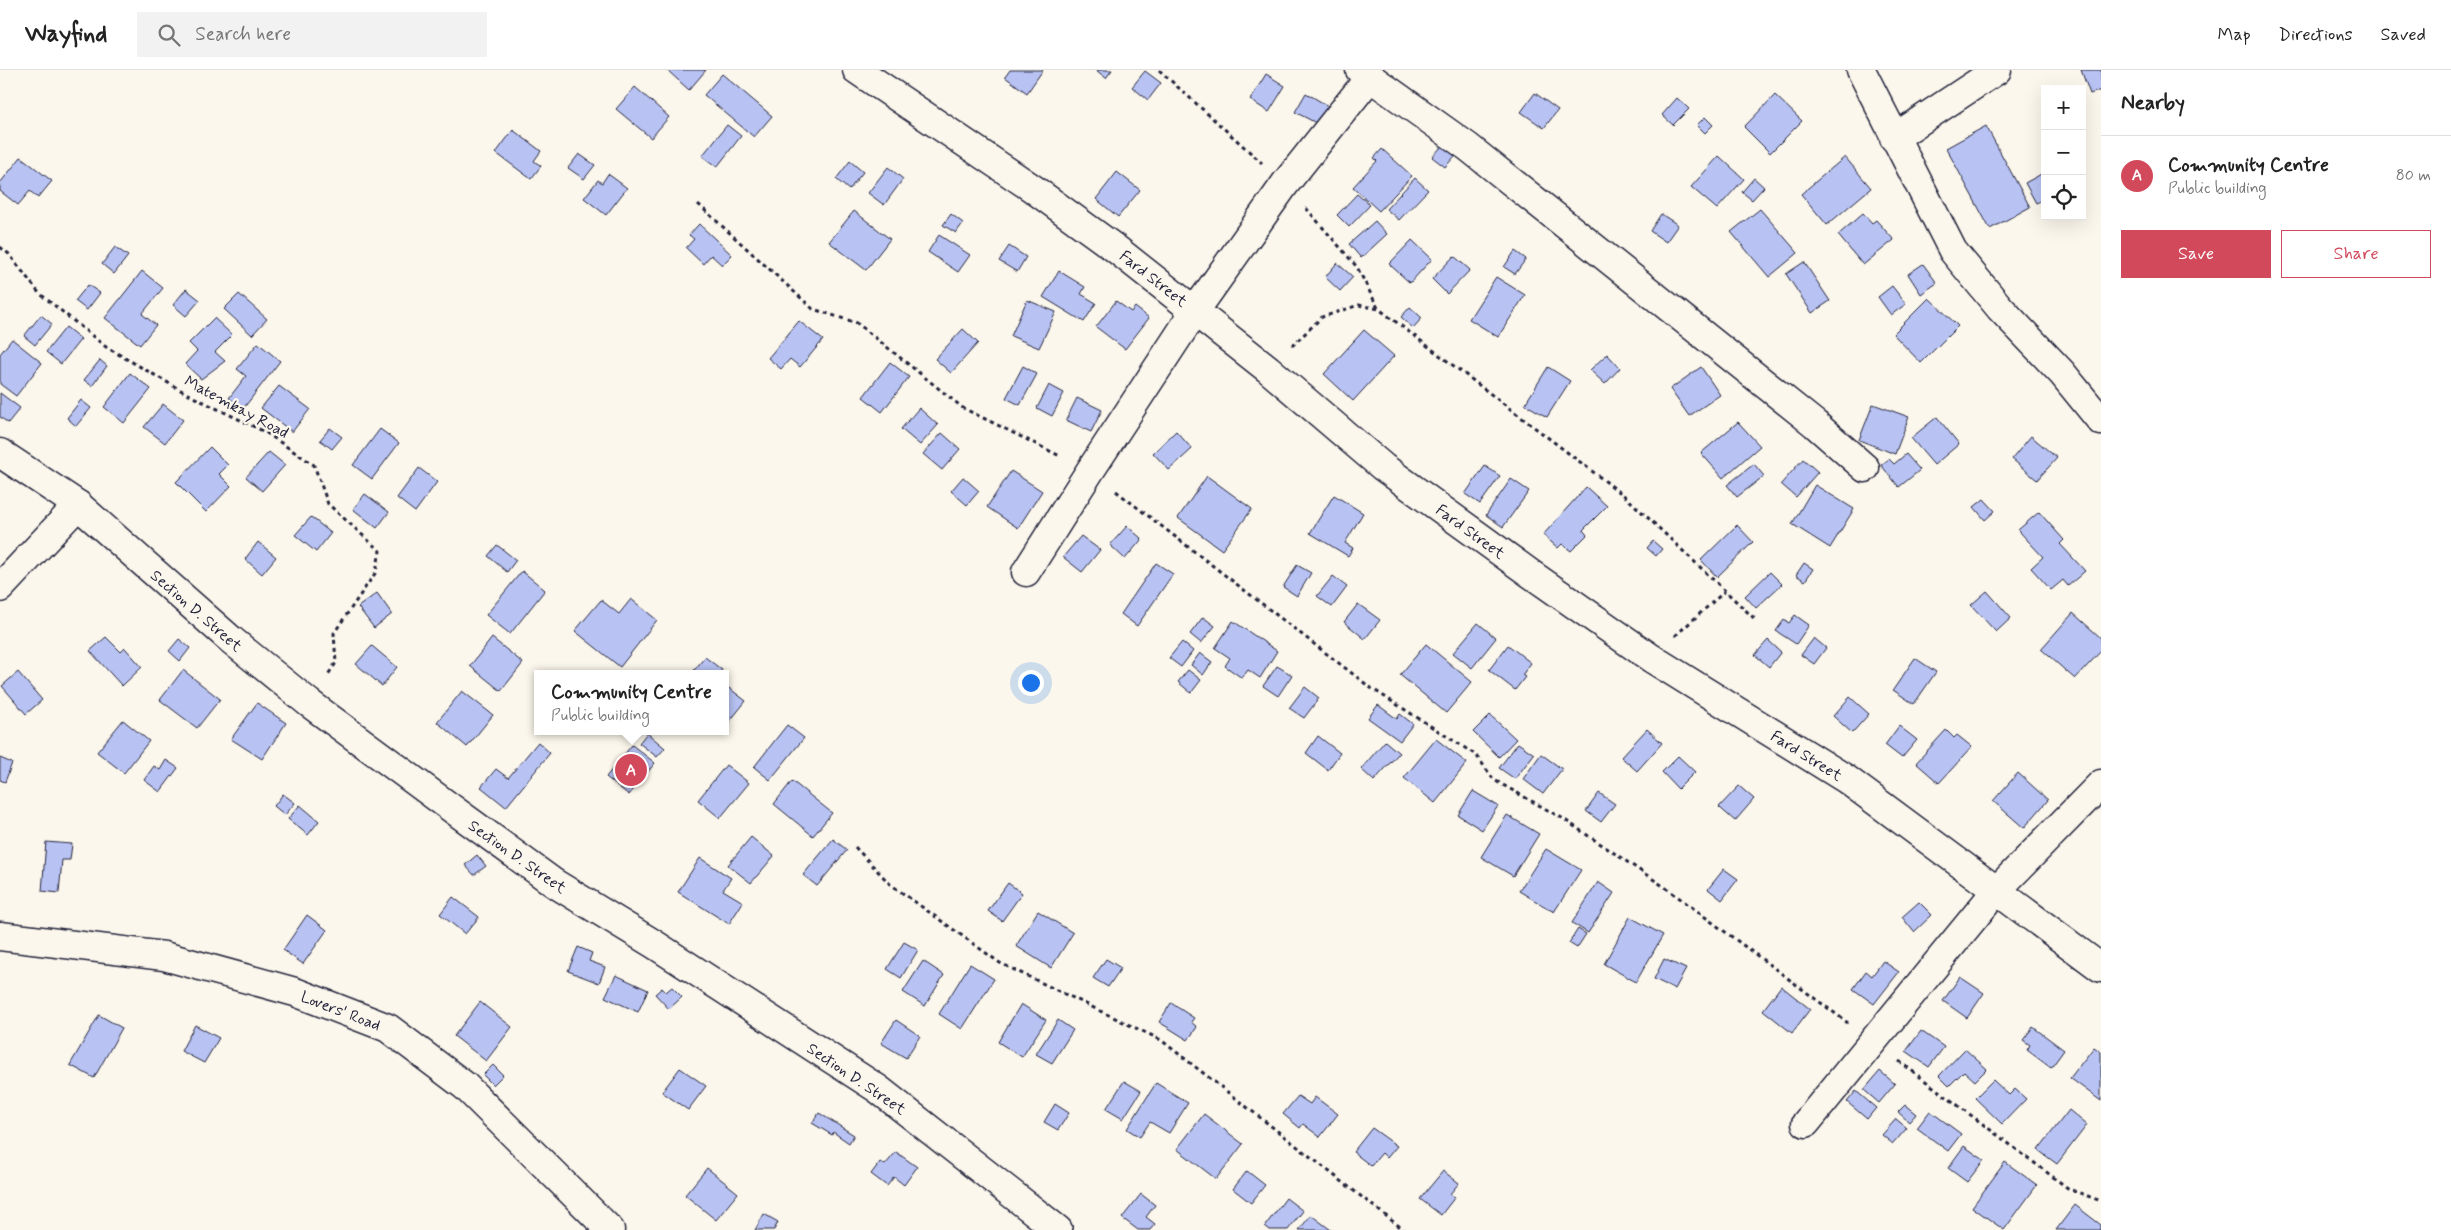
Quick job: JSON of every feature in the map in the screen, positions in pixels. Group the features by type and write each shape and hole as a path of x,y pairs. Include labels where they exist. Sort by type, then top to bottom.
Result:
{"street":[{"name":"Fard Street","path":"857,70 1032,188 1116,248 1268,369 1383,467 1651,658 1846,779 2101,968"},
{"path":"1861,70 1952,251 2000,308 2062,373 2101,421"},
{"path":"1894,138 1997,70"},
{"path":"1026,572 1196,311 1365,73 1468,147 1815,424 1864,468"},
{"name":"Section D. Street","path":"0,454 78,505 230,639 309,703 554,883 654,944 878,1089 1058,1230"},
{"path":"0,588 78,505"},
{"path":"1806,1123 1996,892 2101,784"},
{"name":"Lovers' Road","path":"0,936 164,956 295,992 388,1028 465,1086 610,1230"}],"path":[{"path":"1159,70 1285,184 1357,267 1379,309 1626,497 1757,621"},
{"path":"698,204 813,309 857,323 963,408 1090,471 1371,688 1476,755 1494,780 1562,818 1666,888 2069,1189 2101,1201"},
{"name":"Matemkay Road","path":"0,247 9,254 39,293 106,347 191,396 265,432 314,465 328,504 380,551 376,572 334,633 336,662 309,703"},
{"path":"1268,369 1322,317 1359,305 1379,309"},
{"path":"1651,658 1725,591"},
{"path":"855,847 890,884 1000,963 1161,1040 1404,1230"}],"building":[{"path":"667,70 706,70 689,90"},
{"path":"1010,70 1043,70 1027,93 1005,77"},
{"path":"1096,70 1112,70 1106,78"},
{"path":"2081,70 2101,70 2101,90 2090,94"},
{"path":"1145,71 1161,83 1148,100 1132,87"},
{"path":"722,74 772,116 754,137 704,95"},
{"path":"1266,74 1285,86 1269,112 1250,100"},
{"path":"635,87 669,117 651,138 616,109"},
{"path":"1306,93 1328,106 1318,124 1295,112"},
{"path":"1535,93 1558,110 1544,128 1521,112"},
{"path":"1775,95 1802,121 1770,153 1744,127"},
{"path":"1677,98 1689,109 1673,125 1662,115"},
{"path":"1705,117 1713,125 1705,133 1697,125"},
{"path":"727,125 741,136 717,167 702,156"},
{"path":"1986,126 2030,207 1990,229 1946,148"},
{"path":"513,130 541,151 534,161 541,166 531,179 496,153"},
{"path":"1444,144 1456,155 1445,167 1432,157"},
{"path":"1382,149 1412,176 1379,211 1353,187 1377,161 1374,158"},
{"path":"579,154 595,165 584,179 568,168"},
{"path":"1719,156 1744,179 1717,209 1691,187"},
{"path":"21,157 52,181 38,198 30,191 18,205 0,191 0,183"},
{"path":"1845,157 1871,188 1827,225 1801,194"},
{"path":"850,161 863,172 849,190 836,179"},
{"path":"888,167 903,179 884,205 868,193"},
{"path":"1117,172 1140,190 1118,217 1096,199"},
{"path":"608,174 627,188 606,215 584,198 598,180 602,183"},
{"path":"2041,174 2041,201 2036,203 2025,183"},
{"path":"1415,178 1428,190 1399,220 1386,209"},
{"path":"1754,178 1764,187 1752,200 1742,192"},
{"path":"1357,194 1370,205 1349,227 1337,215"},
{"path":"1760,209 1798,253 1769,277 1731,232"},
{"path":"854,211 890,239 866,270 829,242"},
{"path":"1863,213 1872,223 1876,220 1894,240 1863,265 1838,235"},
{"path":"951,214 963,223 956,233 943,225"},
{"path":"1661,214 1678,225 1666,242 1650,231"},
{"path":"1375,221 1387,234 1361,258 1349,244"},
{"path":"699,224 732,255 722,265 711,255 703,264 686,248 694,239 689,235"},
{"path":"939,235 970,255 958,272 928,252"},
{"path":"1412,240 1432,259 1410,283 1389,264"},
{"path":"1009,246 1026,257 1017,272 999,261"},
{"path":"115,247 128,256 114,274 102,264"},
{"path":"1515,251 1526,259 1515,274 1504,267"},
{"path":"1454,256 1470,270 1447,294 1432,279"},
{"path":"1804,262 1830,301 1812,313 1786,274"},
{"path":"1337,263 1353,277 1340,291 1325,277"},
{"path":"1923,264 1937,283 1921,294 1908,274"},
{"path":"142,271 163,288 142,314 156,325 140,345 105,318"},
{"path":"1059,271 1085,287 1081,294 1096,303 1084,322 1043,297"},
{"path":"1496,277 1525,295 1498,337 1469,319"},
{"path":"88,285 100,293 87,310 75,301"},
{"path":"1892,286 1906,304 1891,315 1878,297"},
{"path":"186,289 200,300 186,316 173,305"},
{"path":"239,294 267,319 252,335 224,309"},
{"path":"1929,298 1958,326 1921,363 1893,334"},
{"path":"1027,300 1056,312 1039,348 1011,336"},
{"path":"1116,301 1131,312 1135,307 1149,318 1125,349 1096,327"},
{"path":"1410,307 1422,318 1413,328 1401,317"},
{"path":"41,315 52,324 35,345 24,336"},
{"path":"214,318 232,335 215,352 225,361 201,379 185,364 197,351 189,343"},
{"path":"799,321 823,340 800,367 790,359 781,369 768,358"},
{"path":"66,327 81,339 61,364 46,352"},
{"path":"963,329 978,343 951,373 935,359"},
{"path":"1364,330 1394,356 1353,401 1324,374"},
{"path":"12,339 42,363 16,396 0,384 0,354"},
{"path":"258,343 280,361 243,409 229,398 246,376 237,369"},
{"path":"1607,354 1620,368 1605,384 1590,370"},
{"path":"100,360 107,366 92,386 84,380"},
{"path":"890,362 909,377 882,412 863,397"},
{"path":"1023,366 1037,374 1020,405 1006,398"},
{"path":"1548,367 1570,381 1547,417 1525,404"},
{"path":"1701,367 1720,395 1689,416 1670,389"},
{"path":"130,373 151,389 124,423 104,407"},
{"path":"1049,385 1064,393 1052,416 1037,408"},
{"path":"279,386 310,409 292,432 261,408"},
{"path":"0,393 20,408 8,423 0,417"},
{"path":"1077,398 1102,410 1091,432 1066,420"},
{"path":"81,400 91,408 76,426 67,418"},
{"path":"163,404 183,420 165,443 144,427"},
{"path":"1873,404 1909,417 1895,454 1859,440"},
{"path":"919,408 938,425 920,445 901,429"},
{"path":"1937,417 1959,444 1934,465 1911,438"},
{"path":"1738,422 1760,446 1723,478 1701,453"},
{"path":"330,428 342,437 332,449 320,440"},
{"path":"380,429 399,443 372,479 353,465"},
{"path":"1176,431 1192,449 1169,470 1153,453"},
{"path":"942,433 960,449 942,470 923,454"},
{"path":"2031,436 2057,458 2037,480 2012,459"},
{"path":"210,447 228,465 219,474 231,486 206,512 176,482"},
{"path":"269,452 285,465 262,491 246,477"},
{"path":"1906,454 1920,470 1899,487 1881,465 1889,459 1894,464"},
{"path":"1803,459 1818,472 1796,497 1781,484"},
{"path":"1754,464 1764,476 1737,497 1727,485"},
{"path":"1485,466 1500,476 1480,504 1465,494"},
{"path":"419,468 437,482 415,512 397,498"},
{"path":"1011,471 1042,491 1018,528 987,507"},
{"path":"1207,476 1252,509 1222,550 1178,518"},
{"path":"963,477 979,491 967,505 951,491"},
{"path":"1511,479 1529,491 1503,527 1486,515"},
{"path":"1815,485 1854,509 1830,548 1792,524"},
{"path":"1586,487 1607,506 1583,530 1587,535 1571,551 1562,544 1558,548 1543,535"},
{"path":"365,494 389,512 377,528 353,509"},
{"path":"1334,495 1363,513 1345,543 1353,548 1348,556 1310,533"},
{"path":"1984,499 1995,511 1985,520 1974,507"},
{"path":"2039,512 2064,540 2060,544 2085,571 2068,586 2063,580 2051,590 2031,568 2043,557 2018,530"},
{"path":"311,517 331,533 316,552 295,535"},
{"path":"1737,525 1753,542 1717,577 1701,560"},
{"path":"1127,526 1142,539 1125,559 1110,545"},
{"path":"1081,536 1100,550 1082,572 1063,557"},
{"path":"1653,541 1662,549 1656,556 1647,548"},
{"path":"258,542 276,557 262,574 245,559"},
{"path":"497,545 516,560 507,572 488,556"},
{"path":"1156,563 1173,574 1137,626 1121,614"},
{"path":"1804,563 1813,569 1805,581 1796,575"},
{"path":"1297,565 1311,573 1297,596 1283,587"},
{"path":"522,571 545,590 510,634 486,615"},
{"path":"1770,572 1782,584 1756,608 1745,596"},
{"path":"1333,576 1347,587 1332,607 1317,596"},
{"path":"1987,591 2011,618 1996,632 1971,605"},
{"path":"377,593 392,614 374,628 358,607"},
{"path":"631,599 657,620 620,667 575,631 601,600 619,614"},
{"path":"1358,604 1380,620 1365,639 1344,622"},
{"path":"2073,613 2101,638 2101,651 2075,679 2041,649"},
{"path":"1795,615 1809,625 1796,644 1776,631 1784,620 1789,623"},
{"path":"1203,617 1215,626 1201,643 1190,634"},
{"path":"1233,621 1277,651 1260,678 1248,670 1242,678 1225,666 1230,658 1215,648"},
{"path":"1478,623 1496,638 1472,668 1453,653"},
{"path":"106,637 121,652 125,648 142,667 122,686 90,651"},
{"path":"492,638 523,663 501,691 470,666"},
{"path":"1814,638 1826,648 1814,664 1801,655"},
{"path":"179,639 190,648 180,661 169,651"},
{"path":"1768,640 1781,652 1769,667 1755,655"},
{"path":"1182,642 1193,651 1181,667 1169,658"},
{"path":"1426,644 1472,682 1446,713 1400,675"},
{"path":"1508,645 1531,663 1522,675 1525,677 1515,690 1489,670"},
{"path":"372,646 397,667 382,686 356,664"},
{"path":"1200,653 1212,662 1203,675 1191,665"},
{"path":"705,657 722,670 694,670"},
{"path":"1915,658 1936,672 1914,704 1893,690"},
{"path":"1277,666 1292,675 1278,696 1263,686"},
{"path":"183,670 220,699 197,728 160,700"},
{"path":"1188,670 1201,680 1191,693 1178,682"},
{"path":"18,672 42,700 26,714 2,686"},
{"path":"1305,687 1319,698 1304,718 1289,708"},
{"path":"729,688 746,701 729,722"},
{"path":"462,691 493,715 467,747 437,722"},
{"path":"1850,697 1869,714 1852,733 1833,716"},
{"path":"257,703 286,723 262,759 231,739"},
{"path":"1378,705 1397,719 1400,714 1413,724 1400,741 1368,718"},
{"path":"1490,715 1516,739 1499,757 1473,732"},
{"path":"123,720 149,741 124,773 97,752"},
{"path":"787,725 804,738 770,780 754,767"},
{"path":"1899,726 1917,740 1902,758 1885,745"},
{"path":"1647,729 1662,743 1637,771 1621,757"},
{"path":"1946,730 1954,738 1957,735 1972,747 1939,783 1916,763"},
{"path":"645,735 649,735 665,748 657,757 639,743"},
{"path":"1318,736 1340,753 1328,770 1306,753"},
{"path":"1436,739 1467,763 1435,803 1404,778"},
{"path":"1385,741 1399,753 1374,781 1361,769"},
{"path":"538,742 550,753 506,807 481,787 496,769 508,778"},
{"path":"1518,743 1534,754 1515,779 1499,768"},
{"path":"632,745 655,763 629,795 606,777"},
{"path":"1541,754 1562,769 1543,794 1523,779"},
{"path":"1678,756 1695,772 1678,789 1662,772"},
{"path":"0,758 12,763 5,782 0,780"},
{"path":"166,760 178,768 160,792 144,780 154,766 160,770"},
{"path":"726,765 749,783 720,818 698,800"},
{"path":"2018,773 2048,800 2024,828 1993,801"},
{"path":"792,781 832,813 813,836 774,804"},
{"path":"1739,786 1754,799 1735,821 1719,807"},
{"path":"1473,791 1498,806 1482,830 1458,815"},
{"path":"1599,793 1615,804 1601,822 1586,811"},
{"path":"283,794 295,803 285,815 274,806"},
{"path":"300,805 319,821 308,835 288,819"},
{"path":"1507,815 1539,834 1513,876 1481,857"},
{"path":"751,837 774,856 751,883 728,865"},
{"path":"833,839 847,850 817,886 803,875"},
{"path":"46,842 72,844 70,860 62,860 59,893 42,891"},
{"path":"1546,849 1581,870 1554,912 1519,891"},
{"path":"477,855 486,866 474,875 465,865"},
{"path":"700,858 731,878 723,890 743,902 729,924 678,892"},
{"path":"1724,869 1738,879 1722,900 1708,889"},
{"path":"1598,882 1614,893 1588,933 1572,923"},
{"path":"1008,883 1022,893 1002,921 988,911"},
{"path":"453,897 479,917 465,934 440,914"},
{"path":"1919,902 1932,915 1914,932 1902,917"},
{"path":"1038,911 1073,933 1051,968 1016,946"},
{"path":"307,915 327,930 303,964 283,950"},
{"path":"1630,917 1663,935 1636,982 1604,964"},
{"path":"1578,929 1586,934 1577,948 1569,943"},
{"path":"904,942 918,950 901,978 887,969"},
{"path":"578,947 592,953 589,961 605,967 599,983 568,971"},
{"path":"1106,959 1121,968 1108,987 1093,978"},
{"path":"1664,959 1686,969 1675,989 1654,979"},
{"path":"923,961 944,975 925,1006 903,992"},
{"path":"1883,961 1899,972 1874,1004 1853,989 1866,971 1872,976"},
{"path":"970,964 994,979 962,1029 939,1014"},
{"path":"616,975 648,990 638,1012 605,997"},
{"path":"1960,977 1984,993 1967,1018 1943,1001"},
{"path":"1781,986 1810,1009 1792,1033 1763,1010"},
{"path":"672,987 682,997 669,1009 655,994 662,988 666,992"},
{"path":"480,1002 512,1027 486,1061 454,1036"},
{"path":"1171,1003 1194,1018 1191,1022 1197,1027 1188,1040 1159,1022"},
{"path":"1021,1004 1046,1020 1022,1057 998,1042"},
{"path":"99,1015 122,1028 94,1078 70,1065"},
{"path":"896,1020 920,1036 906,1058 881,1043"},
{"path":"1058,1020 1073,1030 1052,1063 1036,1054"},
{"path":"195,1025 219,1038 204,1063 181,1051"},
{"path":"2033,1027 2064,1050 2051,1068 2027,1050 2030,1045 2023,1040"},
{"path":"1921,1031 1944,1047 1929,1067 1906,1051"},
{"path":"2094,1047 2101,1052 2101,1101 2070,1078"},
{"path":"1965,1049 1987,1069 1975,1081 1964,1071 1949,1086 1939,1076"},
{"path":"493,1065 503,1075 493,1085 483,1075"},
{"path":"680,1068 706,1086 688,1110 662,1092"},
{"path":"1880,1071 1895,1084 1879,1103 1864,1090"},
{"path":"1993,1080 2009,1095 2015,1089 2026,1099 2002,1124 1975,1098"},
{"path":"1124,1081 1141,1091 1123,1119 1106,1109"},
{"path":"1156,1083 1188,1103 1169,1133 1150,1122 1140,1137 1127,1129"},
{"path":"1856,1091 1876,1108 1867,1119 1847,1102"},
{"path":"1298,1096 1310,1104 1315,1097 1338,1114 1320,1137 1303,1124 1300,1128 1283,1114"},
{"path":"1055,1104 1069,1113 1058,1130 1044,1122"},
{"path":"1905,1105 1916,1114 1909,1122 1898,1112"},
{"path":"2069,1110 2087,1125 2057,1164 2038,1150"},
{"path":"1930,1111 1961,1134 1948,1151 1917,1128"},
{"path":"819,1113 854,1135 849,1143 833,1132 832,1135 812,1123"},
{"path":"1204,1114 1243,1144 1216,1179 1177,1149"},
{"path":"1896,1119 1907,1128 1893,1144 1882,1135"},
{"path":"1372,1128 1397,1146 1387,1158 1382,1153 1371,1166 1353,1152"},
{"path":"1964,1146 1984,1160 1967,1182 1948,1168"},
{"path":"896,1152 917,1167 904,1185 894,1177 887,1186 871,1174 880,1162 885,1165"},
{"path":"2005,1162 2037,1185 2004,1230 1972,1207"},
{"path":"707,1168 738,1193 716,1220 685,1195"},
{"path":"1247,1171 1265,1185 1251,1203 1233,1189"},
{"path":"1443,1171 1459,1183 1450,1194 1455,1197 1441,1215 1420,1199"},
{"path":"1141,1194 1155,1205 1146,1217 1155,1224 1150,1230 1138,1230 1122,1218"},
{"path":"1286,1198 1303,1211 1288,1230 1270,1230 1265,1226"},
{"path":"2075,1205 2101,1225 2101,1230 2056,1230"},
{"path":"764,1214 778,1222 774,1230 755,1230"},
{"path":"1311,1215 1331,1230 1299,1230"}],"place":[{"name":"Community Centre","path":"631,770"}]}
